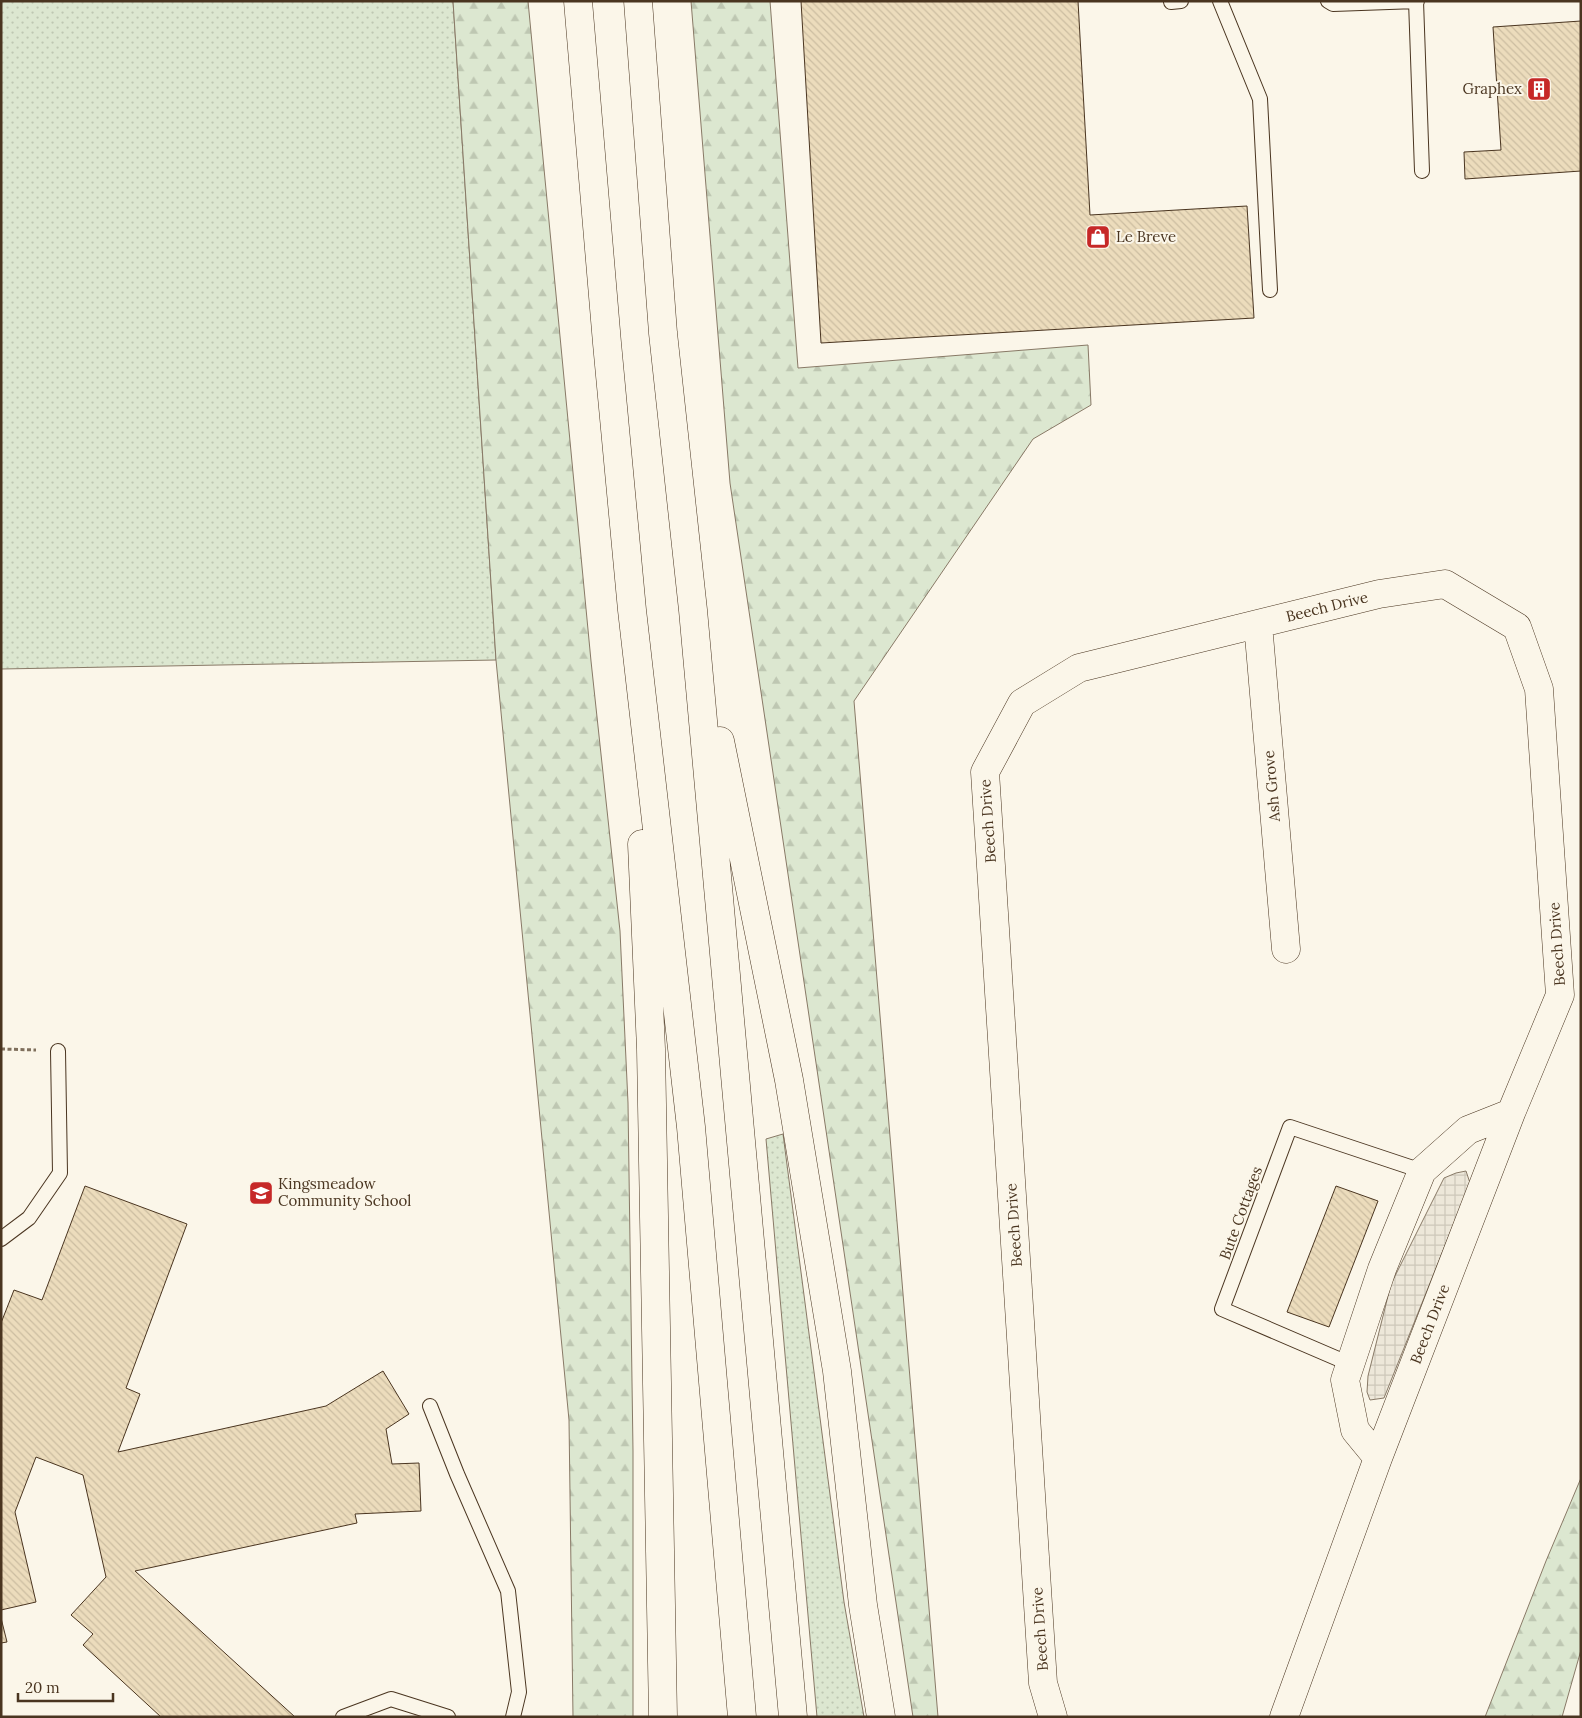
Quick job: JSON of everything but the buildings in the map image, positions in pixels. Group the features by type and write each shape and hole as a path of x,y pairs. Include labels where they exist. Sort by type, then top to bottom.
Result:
{"main road":[{"path":"578,1 632,610 691,1127 742,1717"},
{"path":"638,1 663,333 693,610 793,1717"},
{"name":"Beech Drive","path":"1053,1717 1043,1683 985,772 1022,702 1079,668 1379,594 1445,584 1517,627 1539,689 1560,995 1511,1113 1378,1458 1284,1717"},
{"path":"632,610 651,1049 663,1717"},
{"path":"693,610 789,1080 837,1371 863,1605 881,1717"},
{"name":"Ash Grove","path":"1258,624 1286,948"},
{"path":"1378,1458 1355,1430 1345,1380 1382,1269 1422,1171 1468,1130 1511,1113"}],"lane":[{"path":"1170,2 1181,1"},
{"path":"1220,1 1260,100 1270,290"},
{"path":"1328,1 1333,4 1417,1 1422,170"},
{"path":"1,1239 30,1218 60,1173 58,1051"},
{"name":"Bute Cottages","path":"1350,1364 1222,1309 1290,1127 1422,1171"},
{"path":"430,1406 457,1474 508,1591 519,1692 513,1717"},
{"path":"343,1717 391,1699 448,1717"}],"path":[{"path":"1,1049 58,1051"}],"green space":[{"path":"1,1 453,1 496,660 1,669"},
{"path":"453,1 528,1 591,661 620,931 628,1103 633,1451 633,1717 573,1717 569,1420 496,660"},
{"path":"691,1 770,1 798,368 1088,345 1091,405 1033,439 854,701 938,1717 913,1717 730,483"},
{"path":"783,1134 844,1602 864,1717 817,1717 766,1139"},
{"path":"1581,1478 1581,1650 1562,1717 1485,1717 1546,1561"}],"shaded area":[{"path":"1466,1171 1470,1183 1384,1398 1370,1400 1367,1392 1368,1376 1391,1284 1444,1178"}],"place":[{"name":"Graphex","path":"1539,89"},
{"name":"Le Breve","path":"1098,237"},
{"name":"Kingsmeadow Community School","path":"261,1193"}]}
